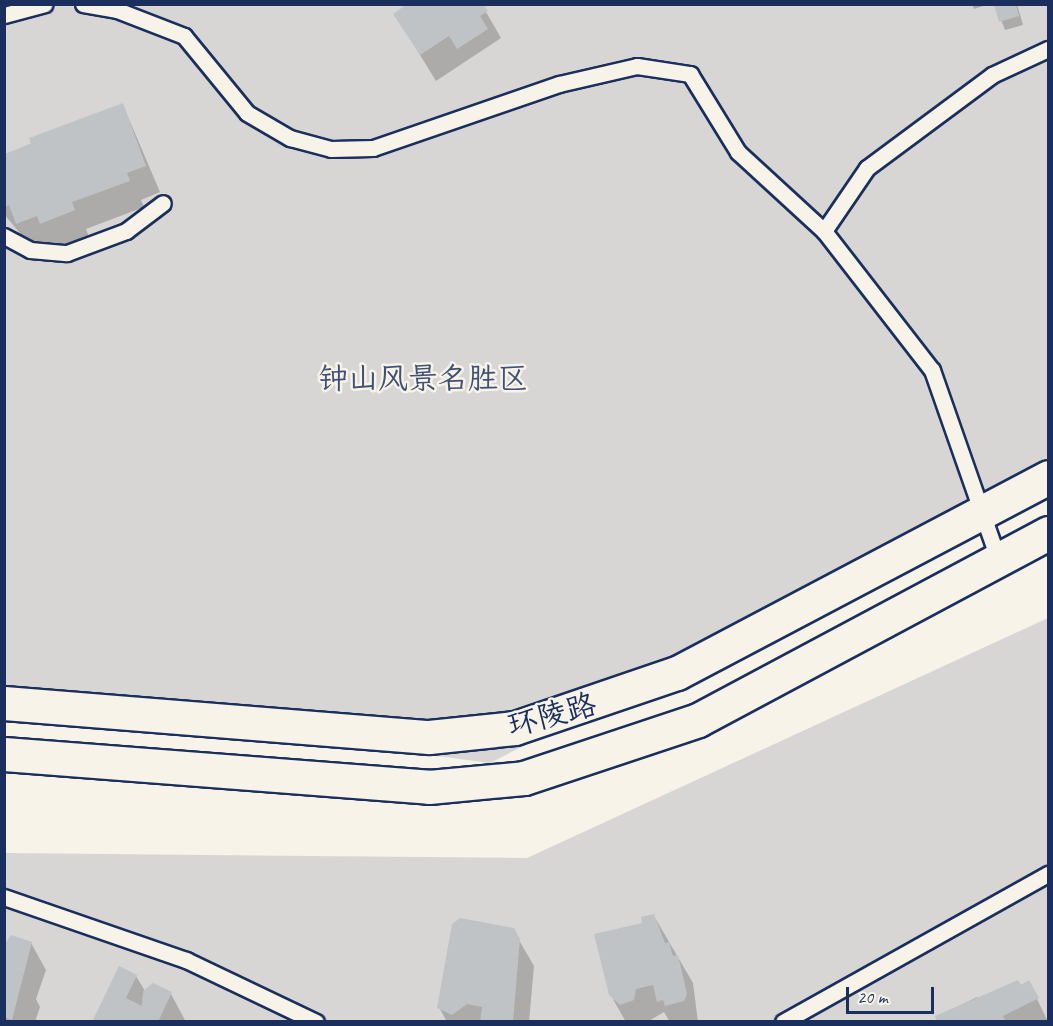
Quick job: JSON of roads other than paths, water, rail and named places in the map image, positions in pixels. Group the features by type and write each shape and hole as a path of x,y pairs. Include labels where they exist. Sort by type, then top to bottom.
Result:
{"main road":[{"name":"环陵路","path":"4,703 429,736 515,728 677,674 980,511 1048,477"},
{"name":"环陵路","path":"4,754 429,787 524,778 698,720 1048,533"}],"lane":[{"path":"4,15 45,4"},
{"path":"83,4 117,10 184,36 247,113 290,138 331,149 373,148 559,84 637,66 690,75 738,152 824,231 932,370 998,558"},
{"path":"824,231 867,168 992,75 1048,49"},
{"path":"4,236 30,250 67,253 126,231 164,204"},
{"path":"783,1022 1048,874"},
{"path":"4,897 186,960 316,1022"}],"park label":[{"name":"钟山风景名胜区","path":"423,378"}]}
